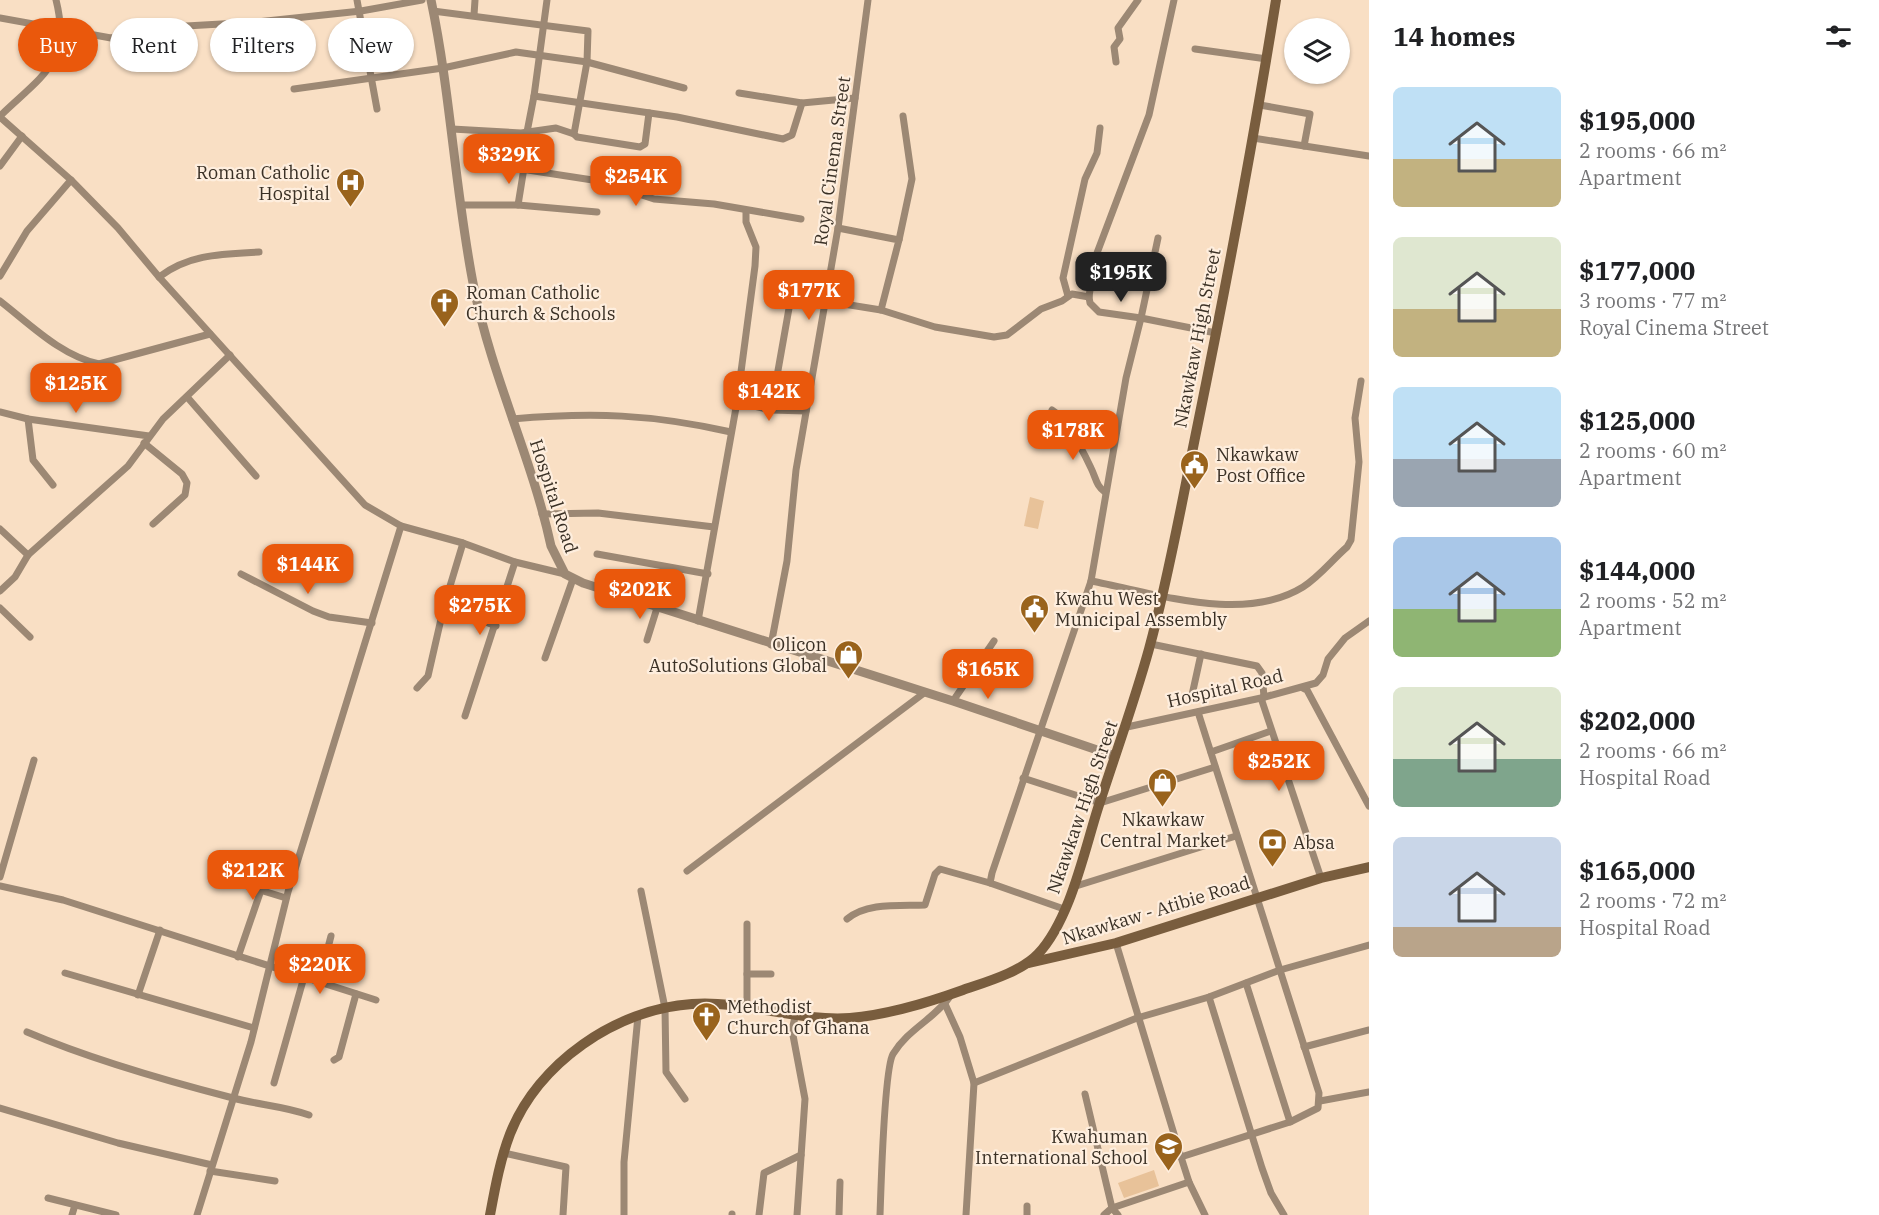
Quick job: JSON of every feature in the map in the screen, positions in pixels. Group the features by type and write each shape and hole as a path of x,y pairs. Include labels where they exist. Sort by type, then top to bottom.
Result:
{"main road":[{"name":"Nkawkaw High Street","path":"490,1215 504,1153 524,1106 560,1063 592,1038 638,1016 693,1003 844,1019 948,999 1022,964 1041,952 1073,887 1115,756 1127,727 1151,644 1216,333 1260,105 1276,0"},
{"name":"Nkawkaw - Atibie Road","path":"1022,964 1116,943 1258,897 1369,867"}],"street":[{"path":"56,0 60,18"},
{"path":"357,0 361,11 370,79 377,109"},
{"path":"98,35 111,38 151,28 238,21 257,22 361,11 394,3 422,0"},
{"name":"Hospital Road","path":"431,0 452,129 461,205 482,321 497,377 558,564 569,576 657,608 952,701 1038,732 1115,756"},
{"path":"474,15 475,0"},
{"path":"526,132 534,96 547,0"},
{"name":"Royal Cinema Street","path":"771,645 787,561 796,470 838,228 863,54 868,0"},
{"path":"1116,62 1113,47 1120,39 1118,28 1138,0"},
{"path":"1174,0 1149,115 1094,261 1089,297 1090,303 1099,312 1216,333"},
{"path":"433,11 588,31 587,62 574,134"},
{"path":"0,18 18,21"},
{"path":"1195,49 1267,59"},
{"path":"294,88 443,68 504,53 587,62 684,88"},
{"path":"43,72 0,117 71,180 118,228 159,277 365,505 401,526 463,543 515,562 569,576 544,658"},
{"path":"739,93 802,103 855,98"},
{"path":"534,96 649,113 783,139 792,135 802,103"},
{"path":"1260,105 1311,114 1304,146"},
{"path":"452,129 526,132 556,128 581,138 640,147 645,144 649,113"},
{"path":"881,310 912,179 903,116"},
{"path":"1068,296 1063,278 1085,179 1097,153 1100,129"},
{"path":"0,166 22,136"},
{"path":"1253,138 1369,156"},
{"path":"477,162 599,181 654,199 714,204 801,219"},
{"path":"518,206 524,168"},
{"path":"0,276 27,231 71,180"},
{"path":"461,205 518,206 597,213"},
{"path":"698,621 737,402 755,266 756,247 746,222 746,211"},
{"path":"838,228 899,240"},
{"path":"990,883 1038,732 1091,580 1126,378 1158,238"},
{"path":"159,277 174,265 191,259 259,252"},
{"path":"825,301 881,310 935,327 994,337 1007,335 1041,309 1062,301 1072,294 1089,297"},
{"path":"771,410 791,297"},
{"path":"0,301 61,349 99,364 210,334"},
{"path":"0,591 15,578 28,555 128,466 163,419 188,398 230,355"},
{"path":"1091,580 1210,604 1267,602 1305,585 1347,547 1353,530 1359,462 1355,418 1361,381"},
{"path":"188,398 256,476"},
{"path":"737,402 771,410 806,411"},
{"path":"1052,410 1063,419 1097,483 1105,492"},
{"path":"0,412 28,419 149,436"},
{"path":"512,419 620,414 678,420 731,432"},
{"path":"28,419 33,460 53,485"},
{"path":"144,443 182,474 187,483 185,495 153,524"},
{"path":"542,514 597,513 714,527"},
{"path":"197,1215 254,1028 286,898 401,526"},
{"path":"0,529 28,555"},
{"path":"417,688 428,676 444,606 463,543"},
{"path":"597,554 708,574"},
{"path":"465,716 515,562"},
{"path":"241,574 329,617 372,623"},
{"path":"444,606 496,626"},
{"path":"0,608 30,637"},
{"path":"647,640 657,608"},
{"path":"1303,688 1320,680 1333,652 1345,638 1369,621"},
{"path":"952,701 994,641"},
{"path":"1151,644 1257,666 1262,673 1262,697 1271,731 1322,878"},
{"path":"1192,694 1201,654"},
{"name":"Hospital Road","path":"1127,727 1303,688 1307,690 1369,806"},
{"path":"687,871 924,693"},
{"path":"1181,1157 1290,1122 1318,1108 1320,1101 1258,897 1236,836 1198,712"},
{"path":"1211,752 1271,731"},
{"path":"0,877 34,760"},
{"path":"1023,778 1100,803 1215,767"},
{"path":"1073,887 1236,836"},
{"path":"847,919 864,910 891,905 925,905 935,874 940,870 990,883 1064,909"},
{"path":"228,880 286,898"},
{"path":"0,886 63,900 376,1000"},
{"path":"238,957 261,890"},
{"path":"641,891 665,1008 666,1072 685,1099"},
{"path":"747,924 747,1007"},
{"path":"138,995 160,930"},
{"path":"319,982 331,936"},
{"path":"1116,943 1137,1018 1189,1182 1205,1215"},
{"path":"974,1083 1137,1018 1209,997 1280,970 1369,945"},
{"path":"65,973 254,1028"},
{"path":"747,974 771,974"},
{"path":"274,1083 304,977"},
{"path":"1246,983 1290,1122"},
{"path":"334,1060 339,1057 356,994"},
{"path":"1209,997 1271,1193 1284,1215"},
{"path":"880,1215 891,1058 919,1024 948,999 974,1083 966,1215"},
{"path":"796,1013 792,1030 805,1100 797,1215"},
{"path":"624,1215 624,1162 638,1016"},
{"path":"1304,1047 1369,1030"},
{"path":"27,1032 126,1066 232,1098 309,1115"},
{"path":"1320,1101 1369,1092"},
{"path":"1085,1094 1112,1208 1118,1215"},
{"path":"0,1107 118,1143 211,1168 275,1181"},
{"path":"504,1153 566,1167 563,1215"},
{"path":"759,1215 764,1173 801,1155"},
{"path":"839,1215 840,1182"},
{"path":"1104,1215 1112,1208 1189,1182"},
{"path":"48,1198 116,1215"},
{"path":"72,1215 75,1205"},
{"path":"1027,1206 1027,1215"}],"shaded area":[{"path":"1030,497 1044,501 1038,529 1024,526"},
{"path":"1154,1170 1159,1186 1124,1198 1118,1183"}],"place":[{"name":"Roman Catholic Hospital","path":"351,208"},
{"name":"Roman Catholic Church & Schools","path":"445,328"},
{"name":"Nkawkaw Post Office","path":"1195,490"},
{"name":"Kwahu West Municipal Assembly","path":"1034,634"},
{"name":"Olicon AutoSolutions Global","path":"848,680"},
{"name":"Nkawkaw Central Market","path":"1163,808"},
{"name":"Absa","path":"1272,868"},
{"name":"Methodist Church of Ghana","path":"706,1042"},
{"name":"Kwahuman International School","path":"1169,1172"}]}
